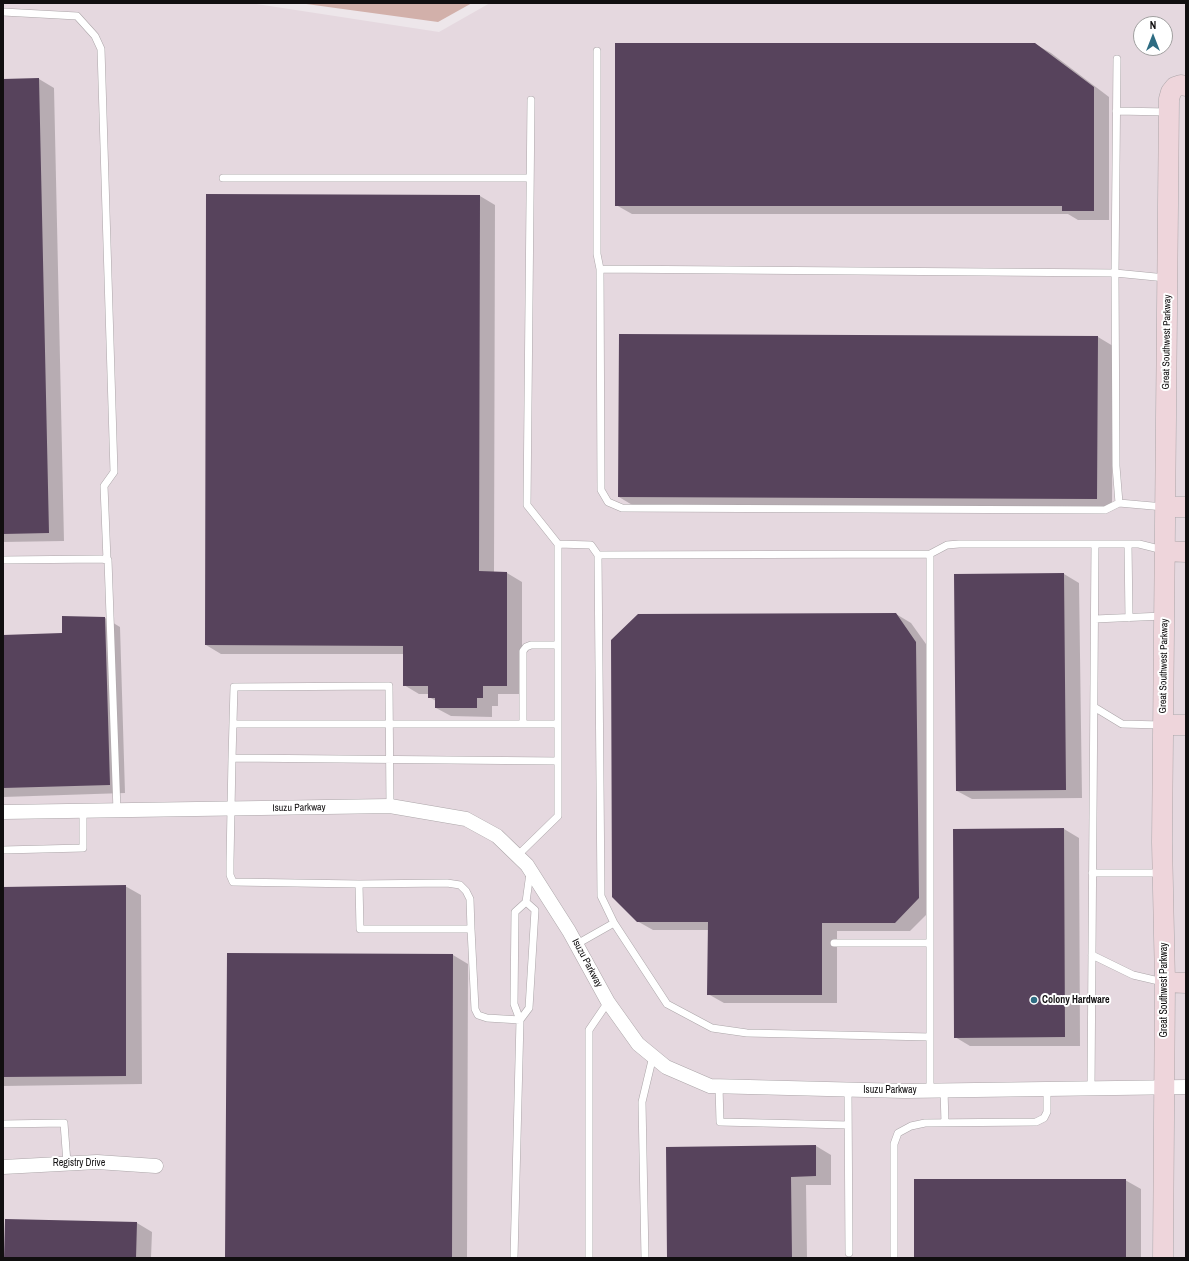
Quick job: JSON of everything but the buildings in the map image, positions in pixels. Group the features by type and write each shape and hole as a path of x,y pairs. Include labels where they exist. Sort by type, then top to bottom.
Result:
{"street":[{"name":"Great Southwest Parkway","path":"1163,1258 1165,1087 1163,873 1165,551 1177,278 1169,112 1171,92 1175,87 1181,85 1186,86"},
{"path":"1166,507 1186,507"},
{"path":"1165,551 1186,552"},
{"path":"1164,725 1186,725"},
{"name":"Isuzu Parkway","path":"3,812 390,806 466,819 497,836 518,856 530,871 577,944 608,1002 638,1044 666,1068 710,1086 848,1090 1186,1087"},
{"path":"1165,982 1186,983"},
{"name":"Registry Drive","path":"3,1167 96,1162 156,1166"}],"lane":[{"path":"3,12 77,16 95,36 101,49 114,472 112,477 104,486 117,811"},
{"path":"597,51 597,254 600,269 601,490 608,502 622,508 1105,510 1119,503 1166,507"},
{"path":"1117,59 1115,272 1116,466 1119,503"},
{"path":"518,856 558,816 558,544 527,505 531,100"},
{"path":"1116,112 1169,112"},
{"path":"223,178 530,178"},
{"path":"600,269 1115,272 1177,278"},
{"path":"558,544 591,545 598,555 601,896 614,923 667,1004 712,1028 747,1033 930,1036"},
{"path":"598,555 930,554 947,545 959,544 1139,544 1165,551"},
{"path":"1091,1088 1095,544"},
{"path":"1128,544 1129,618"},
{"path":"930,554 930,1090"},
{"path":"3,560 101,558 107,560"},
{"path":"1095,619 1165,616"},
{"path":"523,724 523,651 526,647 531,645 558,645"},
{"path":"390,806 390,686 234,687 230,861 230,875 233,882 359,884 447,883 460,885 466,891 470,899 475,1009 478,1015 487,1018 520,1020"},
{"path":"1094,707 1122,724 1164,725"},
{"path":"233,724 558,724"},
{"path":"232,758 390,761 558,761"},
{"path":"3,850 83,848 83,811"},
{"path":"514,1258 520,1020 514,1004 514,912 526,902 530,871"},
{"path":"1092,873 1163,873"},
{"path":"359,884 360,929 471,929"},
{"path":"520,1020 529,1008 535,910 526,902"},
{"path":"577,944 614,923"},
{"path":"834,943 930,943"},
{"path":"1092,955 1133,975 1165,982"},
{"path":"589,1258 590,1030 608,1002"},
{"path":"645,1258 642,1102 653,1056"},
{"path":"719,1086 720,1122 848,1125"},
{"path":"894,1258 894,1144 898,1132 911,1126 925,1123 1036,1122 1044,1118 1047,1112 1047,1089"},
{"path":"848,1090 849,1253"},
{"path":"944,1090 945,1123"},
{"path":"3,1124 64,1123 67,1163"}],"shaded area":[{"path":"3,3 250,3 439,32 490,3 1186,3 1186,1258 3,1258"},
{"path":"299,3 472,3 438,22"}],"place":[{"name":"Colony Hardware","path":"1034,1000"}]}
